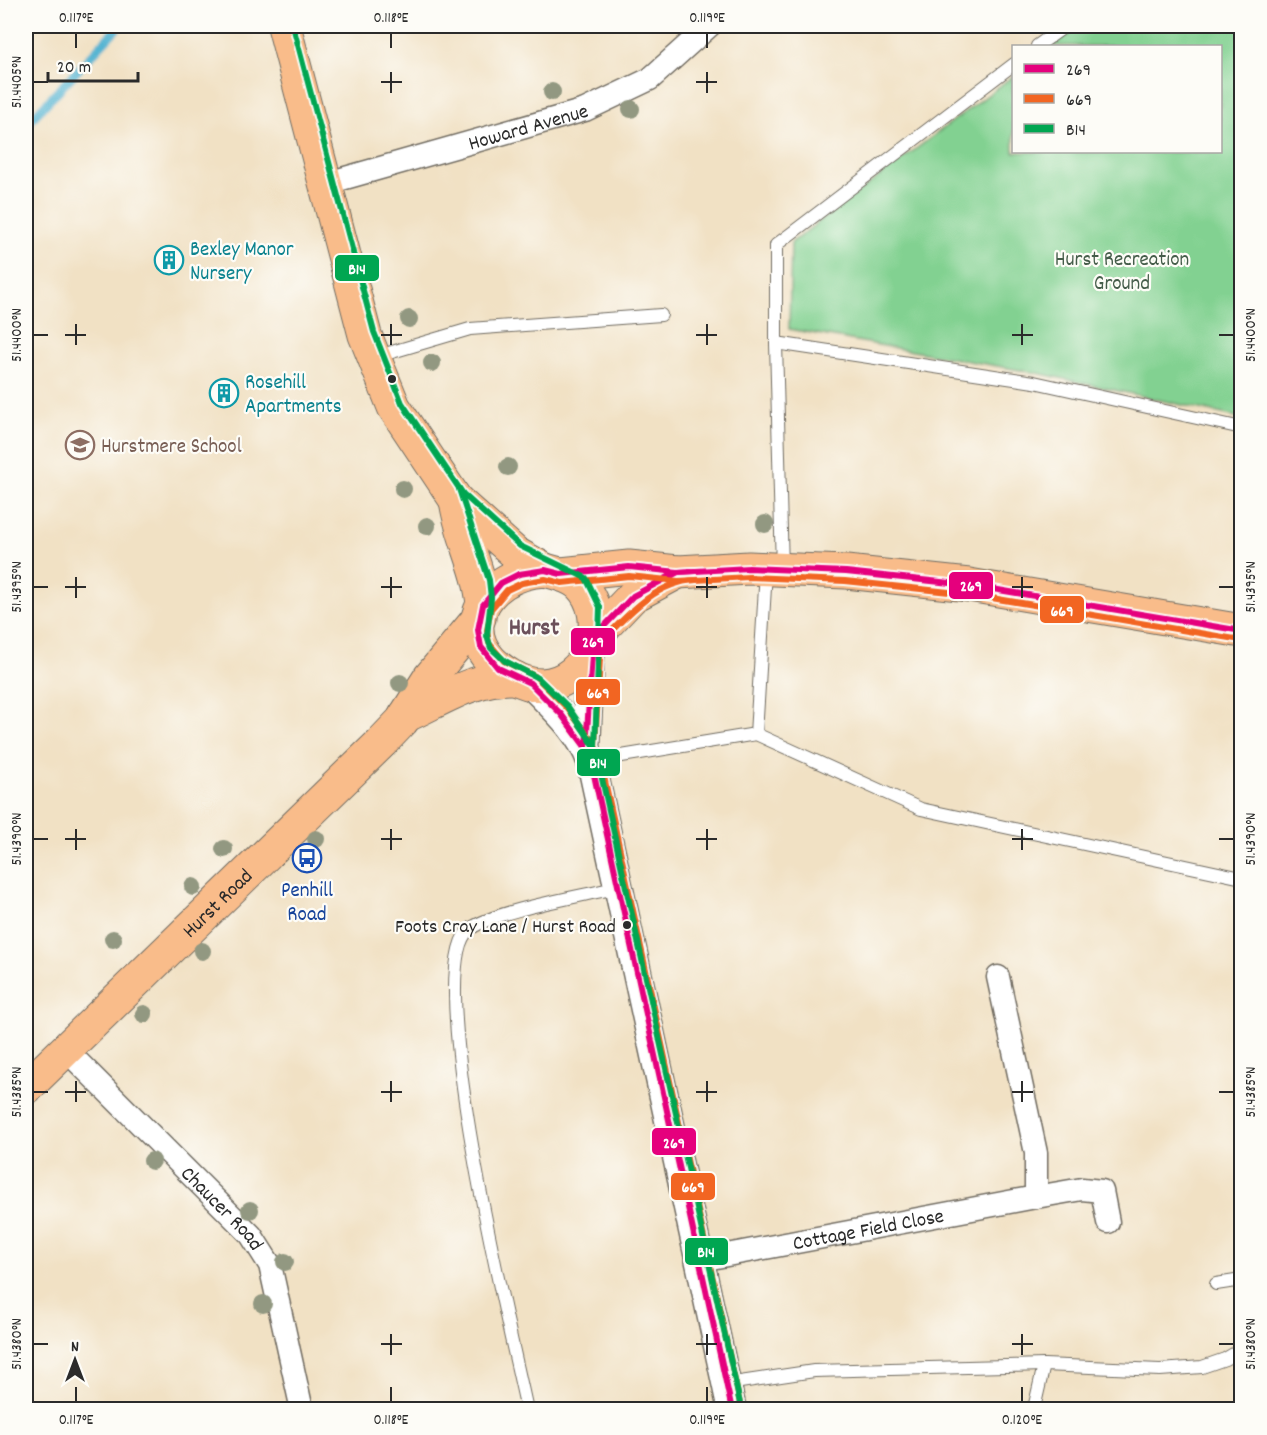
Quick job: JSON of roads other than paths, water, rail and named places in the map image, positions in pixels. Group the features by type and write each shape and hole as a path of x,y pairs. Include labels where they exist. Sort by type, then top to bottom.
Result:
{"main road":[{"path":"284,26 324,184 374,357 394,407 456,500 515,553 573,580 584,591 592,610 591,646"},
{"path":"456,500 463,533 477,567 481,612 478,640 484,654 498,668 523,681"},
{"name":"Hurst Road","path":"26,1088 405,716 430,677 501,583 519,574 629,567 678,572 774,569 846,572 969,585 1242,631"},
{"name":"Hurst Road","path":"405,716 477,682 495,677 541,685 559,681 581,667 591,646 633,596 678,572"}],"street":[{"name":"Howard Avenue","path":"324,184 585,110 650,79 709,26"},
{"path":"591,646 589,754 730,1397"},
{"path":"523,681 561,714 589,754"},
{"path":"998,977 1036,1153 1036,1197"},
{"name":"Chaucer Road","path":"65,1049 251,1235 270,1265 302,1410"},
{"name":"Cottage Field Close","path":"700,1260 1082,1189 1102,1191 1108,1222"}],"lane":[{"path":"1038,45 1065,26"},
{"path":"756,734 774,569 776,245 1012,66"},
{"path":"374,357 470,329 661,315"},
{"path":"776,343 1034,382 1242,428"},
{"path":"589,754 756,734 921,809 1242,878"},
{"path":"527,1410 466,1119 453,989 458,950 468,929 496,917 619,887"},
{"path":"1216,1284 1242,1280"},
{"path":"730,1397 814,1371 1044,1365 1160,1370 1192,1368 1224,1359 1242,1349"},
{"path":"1030,1410 1035,1404 1044,1365"}],"waterway":[{"path":"26,125 119,26"}],"place":[{"name":"Bexley Manor Nursery","path":"169,260"},
{"name":"Rosehill Apartments","path":"224,393"},
{"name":"Hurstmere School","path":"80,445"},
{"name":"Penhill Road","path":"307,858"},
{"name":"Foots Cray Lane / Hurst Road","path":"627,925"}],"district":[{"name":"Hurst","path":"534,626"}],"park label":[{"name":"Hurst Recreation Ground","path":"1122,270"}]}
